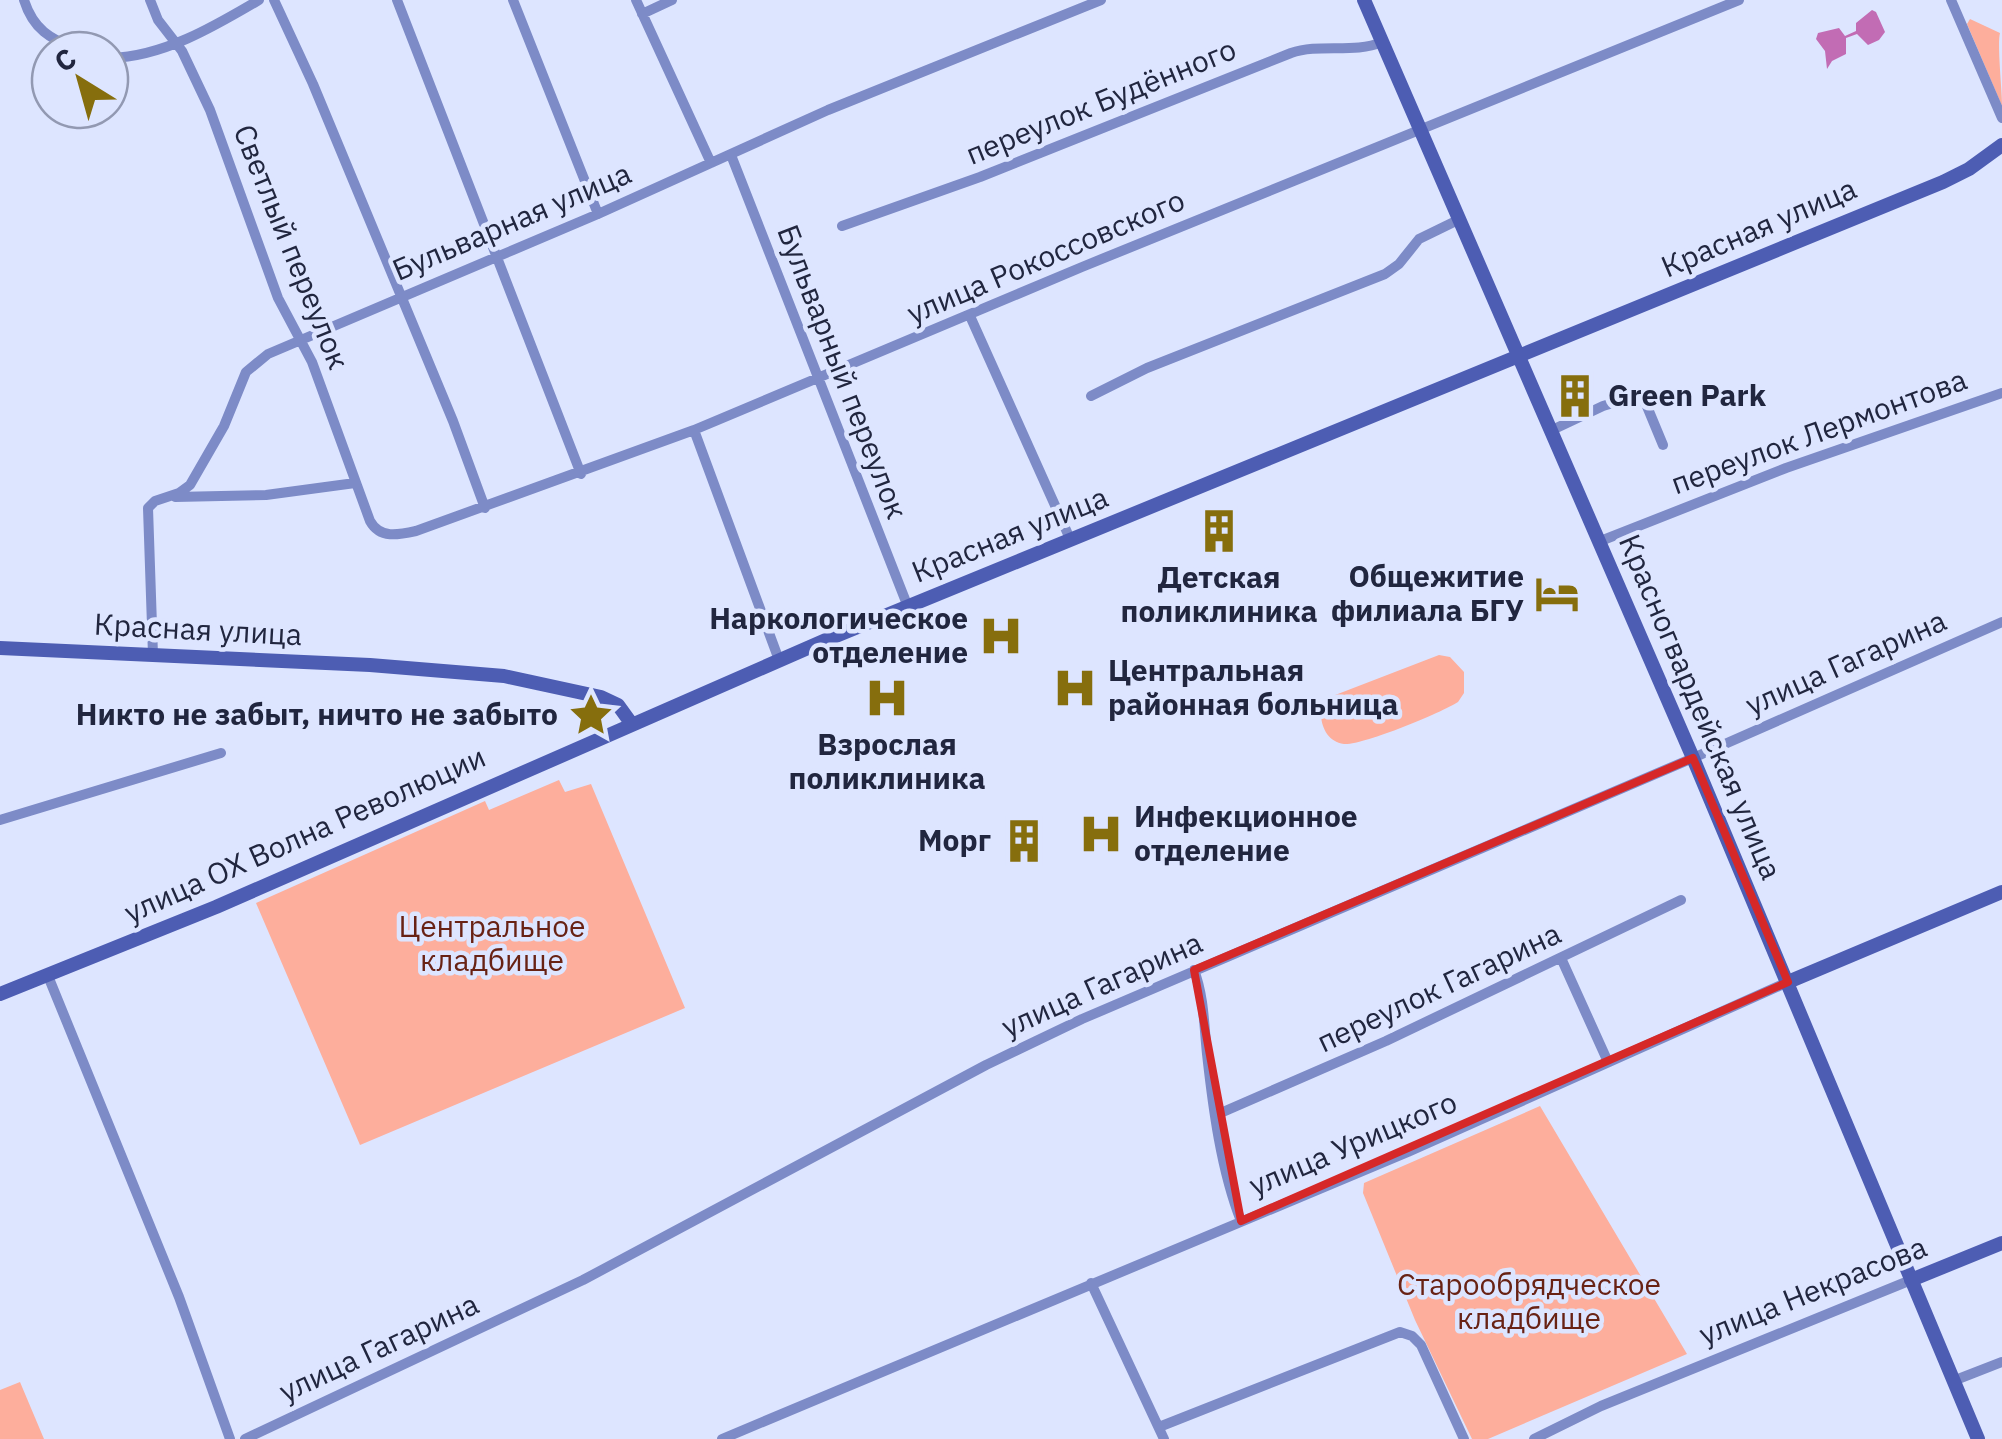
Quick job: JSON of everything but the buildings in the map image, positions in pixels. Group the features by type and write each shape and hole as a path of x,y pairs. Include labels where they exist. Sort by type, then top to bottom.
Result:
{"main road":[{"name":"Красногвардейская улица","path":"1364,0 1693,758 1978,1439"},
{"name":"Красная улица","path":"0,648 484,674 601,697 618,705 631,723 1957,176 2002,145"},
{"path":"601,697 642,708 667,708"},
{"name":"улица ОХ Волна Революции","path":"0,994 266,885 631,723"},
{"name":"улица Урицкого","path":"1788,982 2002,892"},
{"name":"улица Некрасова","path":"1911,1280 2002,1243"}],"street":[{"path":"24,0 40,30"},
{"name":"Светлый переулок","path":"150,0 158,20 177,42 210,110 278,298 301,338 370,522"},
{"path":"130,56 177,42 259,0"},
{"path":"274,0 298,46 485,508"},
{"path":"397,0 582,474"},
{"path":"513,0 598,214"},
{"path":"636,0 711,163"},
{"path":"642,14 672,0"},
{"name":"Бульварная улица","path":"153,655 146,514 150,504 185,489 194,479 224,426 249,368 276,349 598,214 828,110 1101,0"},
{"name":"улица Рокоссовского","path":"370,522 379,532 397,534 582,474 1739,0"},
{"path":"1952,0 2002,118"},
{"name":"переулок Будённого","path":"842,226 980,177 1291,53 1313,47 1370,46 1382,42"},
{"name":"Бульварный переулок","path":"730,154 908,607"},
{"path":"1091,396 1147,368 1394,270 1419,239 1458,220"},
{"path":"970,316 1071,541"},
{"name":"переулок Лермонтова","path":"1598,542 1786,468 2002,394"},
{"path":"1550,431 1603,406 1636,396 1646,404 1663,444"},
{"path":"694,430 778,660"},
{"path":"169,497 266,495 355,482"},
{"name":"улица Гагарина","path":"245,1439 566,1289 1014,1051 2002,622"},
{"path":"0,820 221,753"},
{"name":"переулок Гагарина","path":"1216,1114 1386,1042 1680,900"},
{"path":"1561,958 1608,1062"},
{"path":"1194,970 1201,990 1216,1114 1231,1193 1241,1221"},
{"path":"48,976 180,1297 230,1439"},
{"name":"улица Урицкого","path":"722,1439 1408,1152 1788,982"},
{"name":"улица Некрасова","path":"1534,1439 1602,1406 1911,1280"},
{"path":"1091,1283 1164,1439"},
{"path":"1159,1427 1400,1332 1421,1345 1464,1439"},
{"path":"1954,1381 2002,1362"}],"highlighted area":[{"path":"1693,758 1788,982 1241,1221 1194,970"}],"green space":[{"path":"1970,19 2000,33 2002,106 1967,24"},
{"path":"1439,655 1450,657 1464,672 1464,693 1458,702 1367,740 1344,744 1327,734 1321,716 1330,697"},
{"name":"Центральное кладбище","path":"559,780 565,792 591,784 685,1008 360,1145 256,903 485,801 489,810"},
{"name":"Старообрядческое кладбище","path":"1540,1106 1687,1354 1488,1439 1472,1439 1415,1320 1363,1193 1364,1183"},
{"path":"20,1382 44,1439 0,1439 0,1390"}],"shaded area":[{"path":"1872,10 1885,32 1879,40 1868,45 1857,34 1846,38 1846,54 1832,61 1827,69 1825,51 1816,39 1818,33 1839,28 1845,36 1856,31 1856,23"}],"place":[{"name":"Green Park","path":"1575,396"},
{"name":"Детская поликлиника","path":"1219,531"},
{"name":"Общежитие филиала БГУ","path":"1557,594"},
{"name":"Наркологическое отделение","path":"1001,636"},
{"name":"Центральная районная больница","path":"1075,688"},
{"name":"Взрослая поликлиника","path":"887,698"},
{"name":"Никто не забыт, ничто не забыто","path":"591,715"},
{"name":"Инфекционное отделение","path":"1101,834"},
{"name":"Морг","path":"1024,841"}]}
